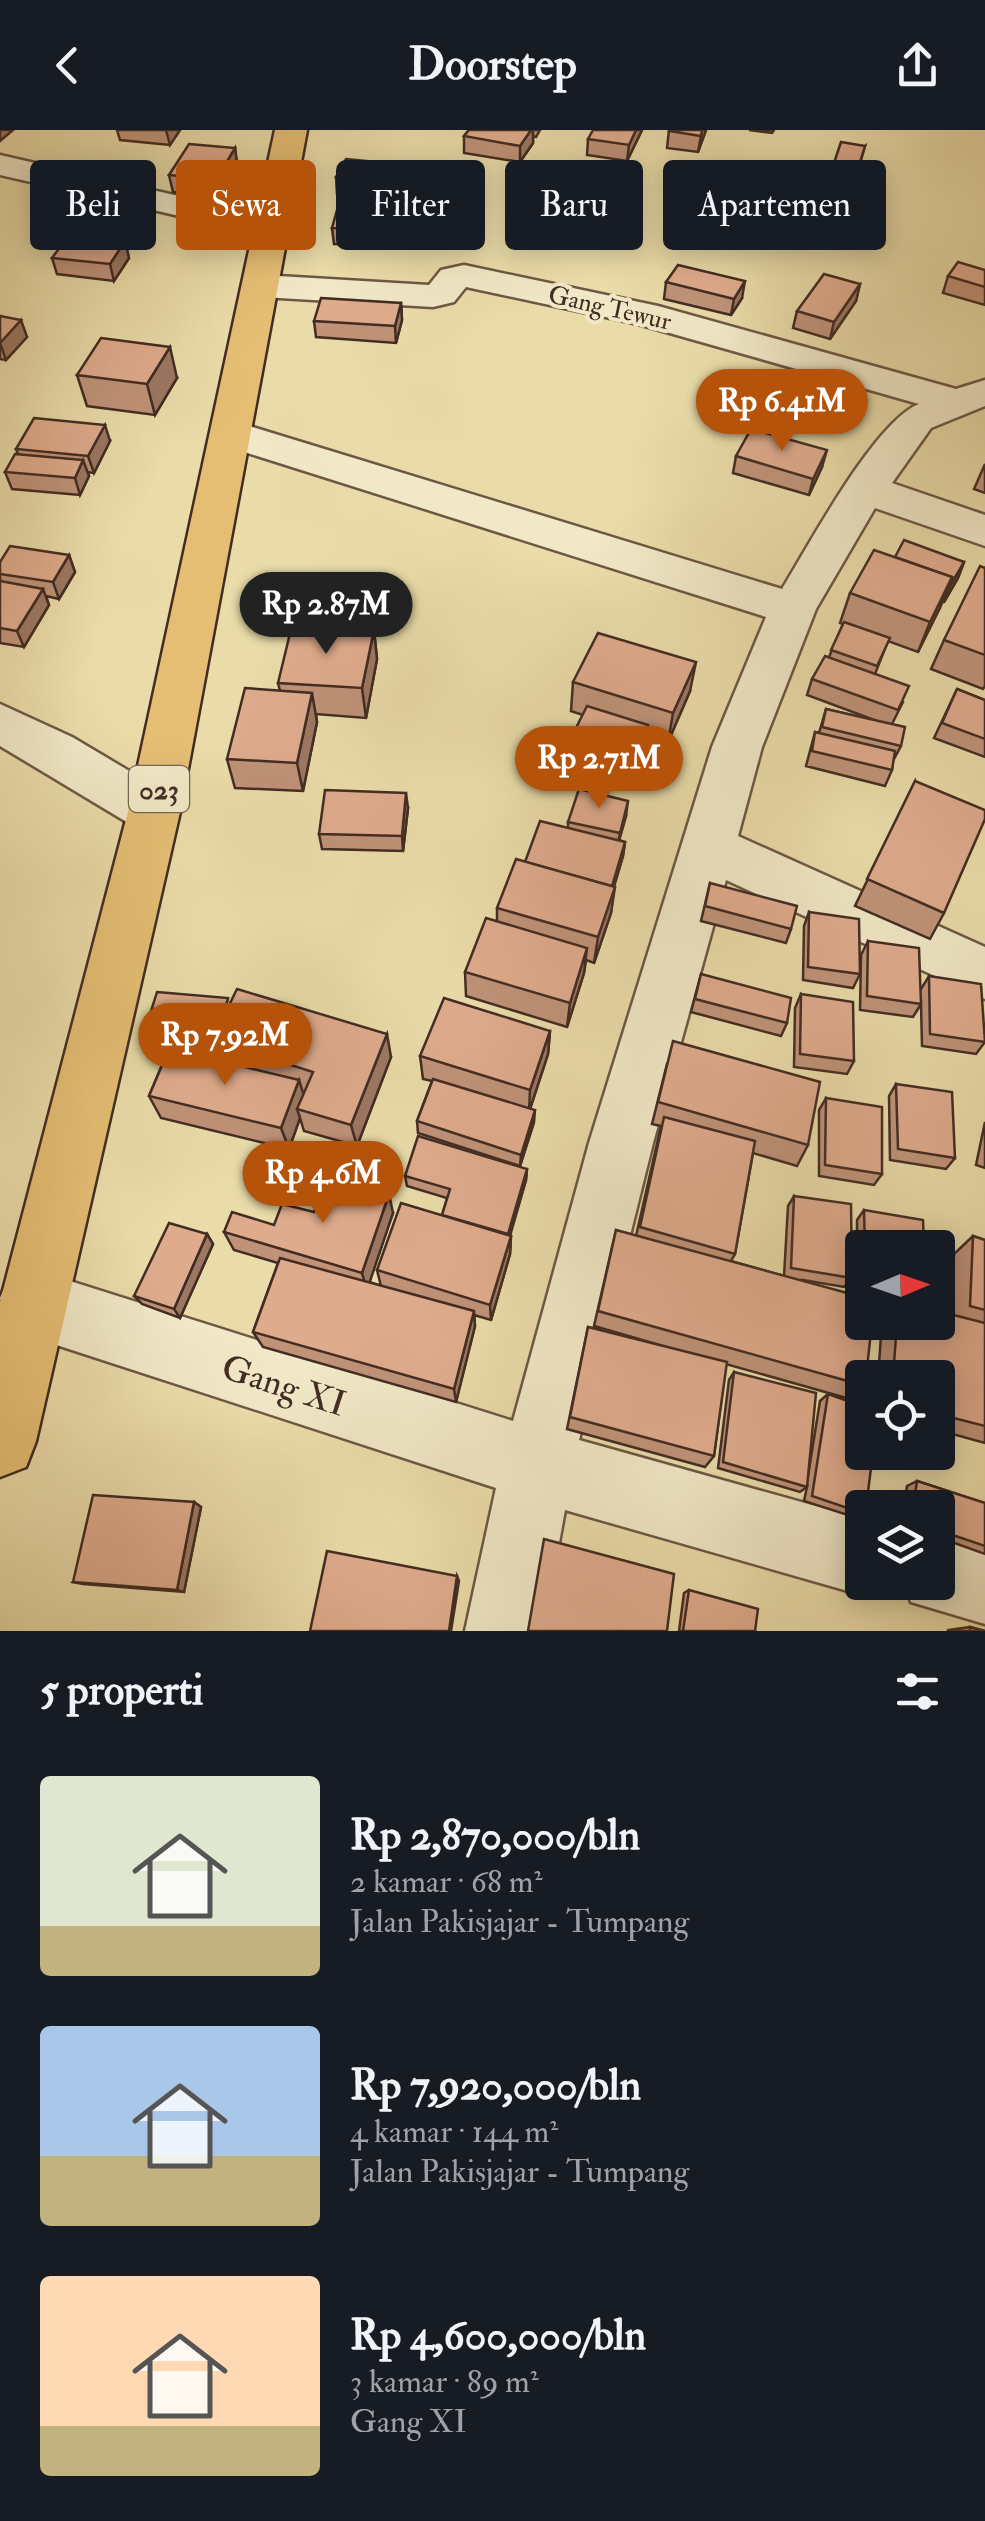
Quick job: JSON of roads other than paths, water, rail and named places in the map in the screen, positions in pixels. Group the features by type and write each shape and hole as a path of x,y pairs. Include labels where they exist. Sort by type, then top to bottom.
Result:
{"main road":[{"name":"023","path":"285,160 291,130"},
{"name":"023","path":"0,1441 154,812 268,250"}],"street":[{"path":"0,165 30,172"},
{"path":"0,194 30,175"},
{"name":"Gang Tewur","path":"262,286 433,296 441,294 454,278 464,276 645,314 961,412"},
{"path":"504,1631 537,1465 622,1143 737,748 794,609 866,488 961,412"},
{"path":"231,434 794,609"},
{"path":"866,488 985,531"},
{"path":"0,723 54,750 154,812"},
{"path":"710,848 985,974"},
{"name":"Gang XI","path":"32,1303 537,1465 845,1552"},
{"path":"955,1579 985,1586"}]}
